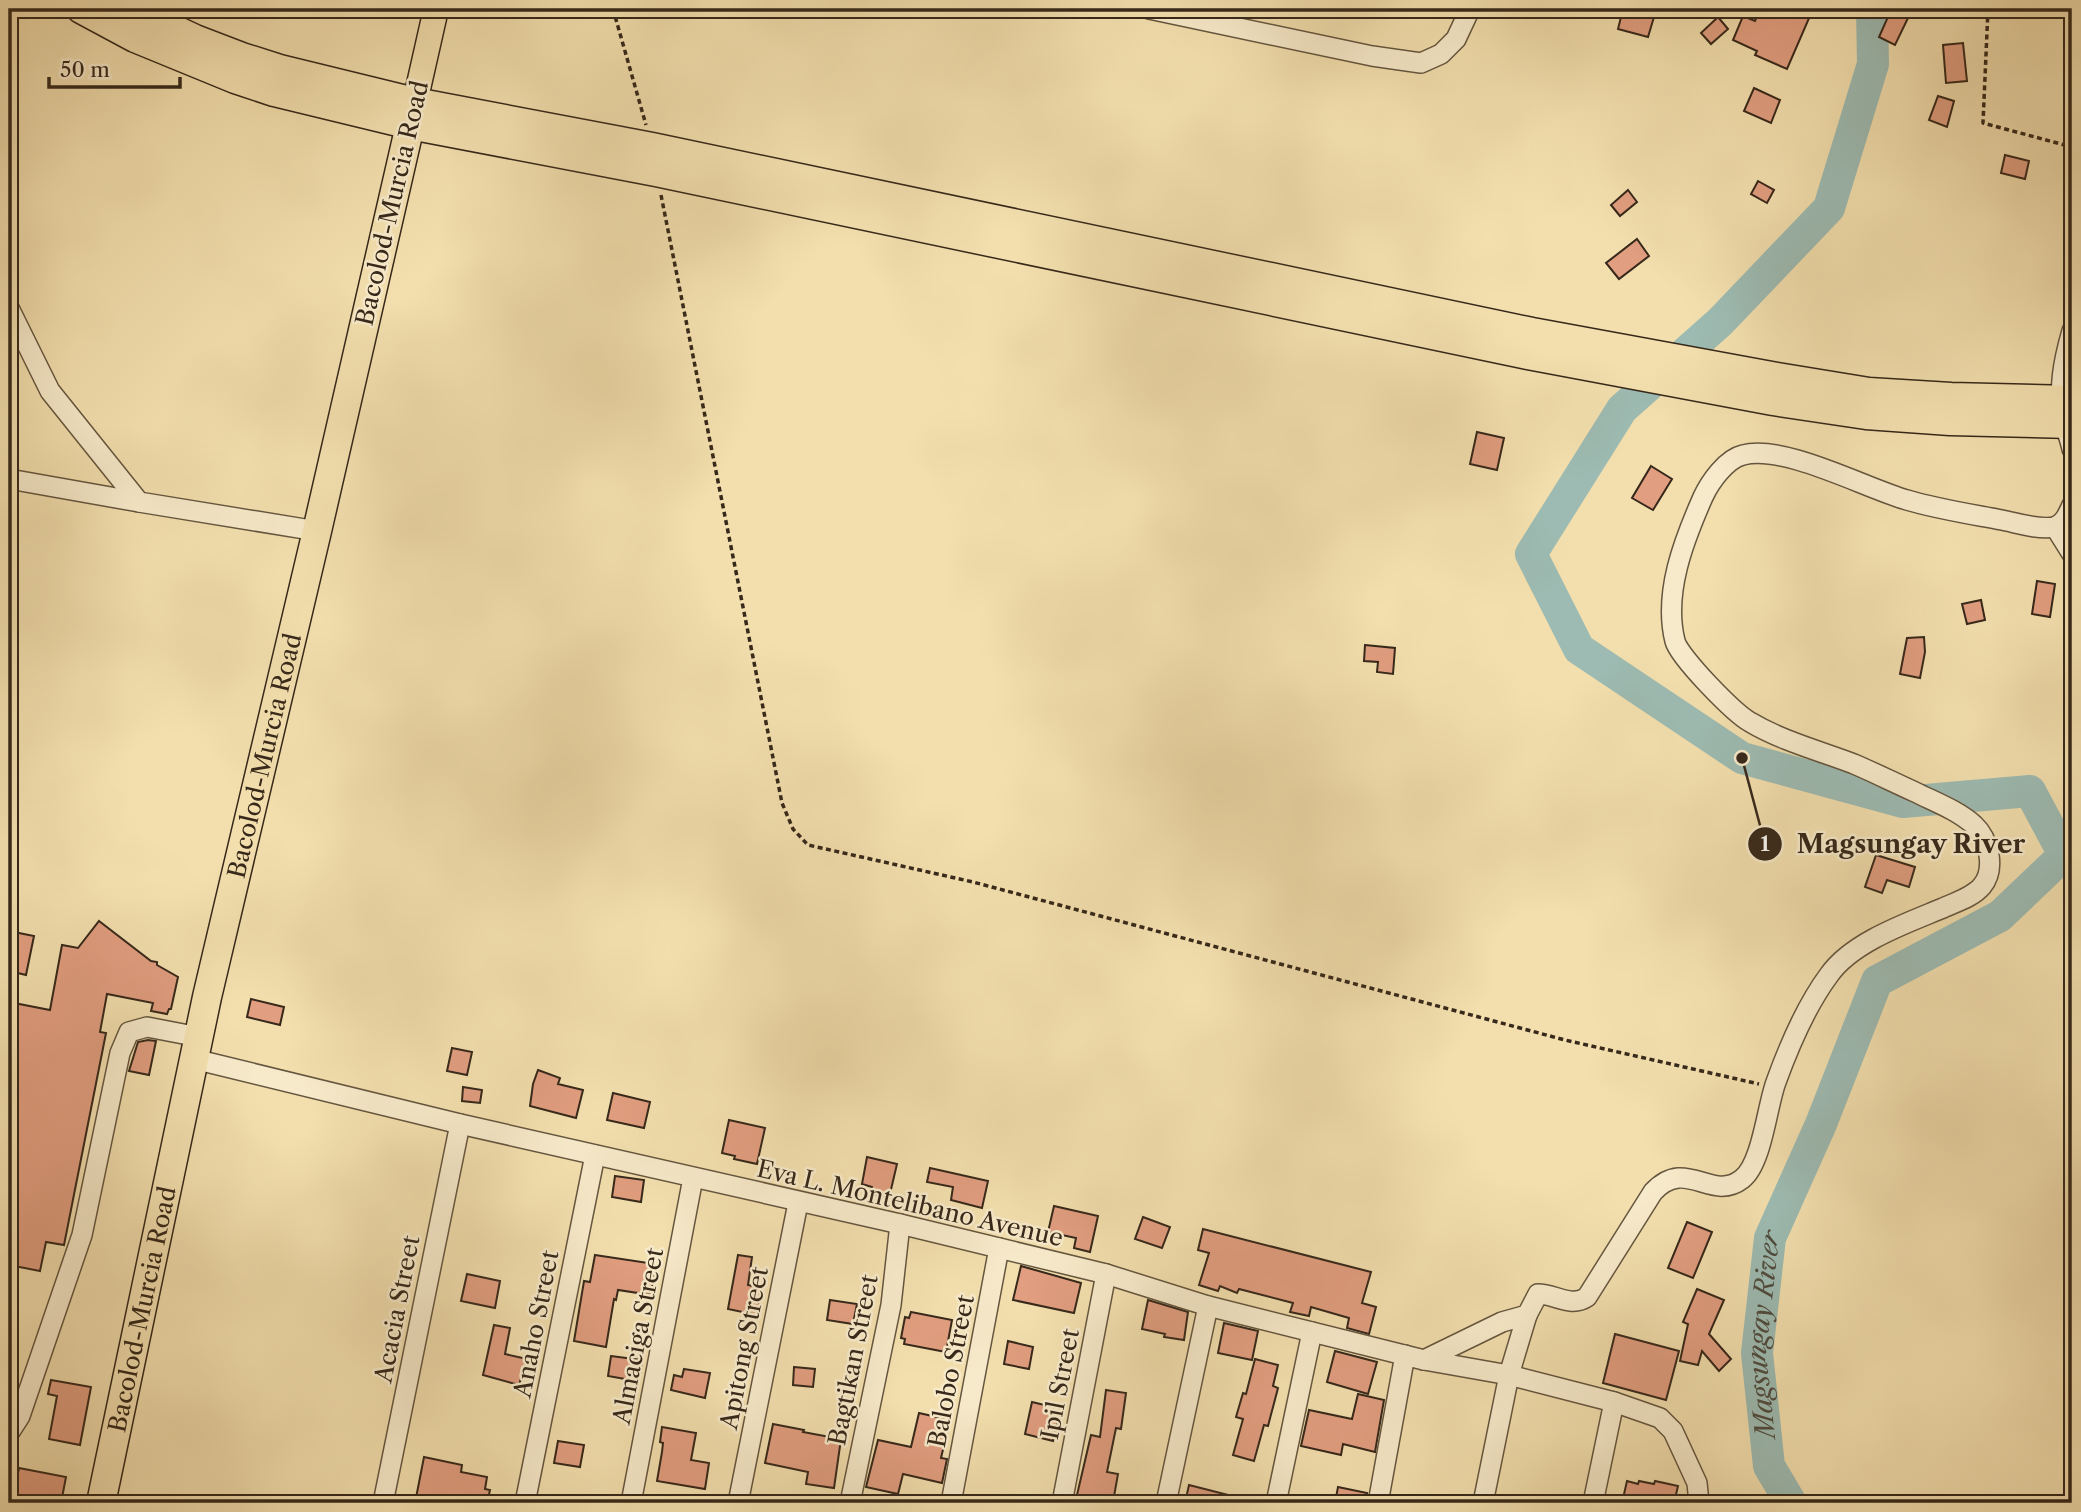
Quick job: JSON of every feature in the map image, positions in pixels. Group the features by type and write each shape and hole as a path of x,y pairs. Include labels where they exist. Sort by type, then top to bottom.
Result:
{"highway":[{"path":"81,9 135,38 274,92 413,113 654,159 1530,343 1775,389 1866,415 1950,421 2069,419"},
{"path":"131,9 195,39 242,57 413,113"},
{"name":"Bacolod-Murcia Road","path":"101,1503 197,1048 413,113"}],"main road":[{"name":"Bacolod-Murcia Road","path":"413,113 436,9"}],"street":[{"path":"1149,9 1372,56 1421,63 1441,54 1456,40 1471,9"},
{"path":"9,308 50,391 139,502"},
{"path":"2069,419 2062,370 2072,331"},
{"path":"1483,1503 1508,1375 1527,1315 1538,1294 1572,1302 1580,1302 1587,1297 1653,1192 1669,1179 1677,1177 1696,1180 1716,1187 1728,1186 1741,1180 1752,1169 1775,1085 1805,1014 1829,974 1846,955 1967,898 1982,886 1990,869 1989,852 1982,836 1975,826 1949,807 1748,721 1712,688 1676,645 1670,598 1685,545 1705,493 1727,464 1739,456 1757,452 1785,457 1907,500 2033,526 2055,527 2066,518 2072,505"},
{"path":"9,479 317,531"},
{"path":"2055,527 2072,554"},
{"name":"Eva L. Montelibano Avenue","path":"9,1433 20,1416 82,1235 120,1053 129,1032 146,1027 197,1048 460,1125 900,1224 1106,1274 1208,1306 1424,1360 1508,1375 1614,1402 1660,1419 1673,1431 1696,1483 1699,1503"},
{"name":"Acacia Street","path":"383,1503 460,1125"},
{"name":"Anaho Street","path":"525,1503 595,1155"},
{"name":"Almaciga Street","path":"631,1503 693,1178"},
{"name":"Apitong Street","path":"738,1503 798,1203"},
{"name":"Bagtikan Street","path":"850,1503 891,1306 900,1224"},
{"name":"Balobo Street","path":"951,1503 999,1248"},
{"name":"Ipil Street","path":"1062,1503 1106,1274"},
{"path":"1166,1503 1208,1306"},
{"path":"1424,1360 1502,1322 1527,1315"},
{"path":"1276,1503 1312,1332"},
{"path":"1378,1503 1405,1355"},
{"path":"1593,1503 1614,1402"}],"path":[{"path":"613,9 654,159 719,498 782,803 793,829 808,845 973,882 1590,1046 1753,1083 1775,1085"},
{"path":"1988,9 1983,122 2072,147"}],"building":[{"path":"1623,9 1654,17 1648,37 1618,29"},
{"path":"1760,9 1813,9 1787,69 1755,55 1757,51 1733,40 1743,16 1755,21"},
{"path":"1891,10 1908,18 1895,45 1879,37"},
{"path":"1718,17 1728,29 1711,44 1701,33"},
{"path":"1963,43 1967,81 1946,83 1943,45"},
{"path":"1754,88 1780,100 1771,123 1744,111"},
{"path":"1938,96 1954,101 1947,127 1929,120"},
{"path":"2005,155 2029,161 2025,179 2001,173"},
{"path":"1758,181 1774,190 1767,203 1751,194"},
{"path":"1628,190 1637,202 1620,216 1611,205"},
{"path":"1637,239 1649,256 1619,279 1606,263"},
{"path":"1477,432 1504,438 1497,470 1470,464"},
{"path":"1651,466 1672,479 1653,510 1632,498"},
{"path":"2037,581 2055,584 2050,617 2032,614"},
{"path":"1981,600 1985,620 1967,624 1962,604"},
{"path":"1924,637 1925,652 1920,678 1900,674 1907,638"},
{"path":"1365,645 1395,648 1393,674 1377,672 1378,662 1364,661"},
{"path":"1876,855 1915,867 1909,887 1887,880 1882,893 1865,887"},
{"path":"99,921 151,961 157,962 157,965 178,977 171,1009 167,1014 151,1011 153,1003 107,994 100,1032 106,1033 64,1245 46,1242 40,1271 9,1265 9,1002 50,1010 62,945 78,948"},
{"path":"9,931 34,936 26,975 9,971"},
{"path":"251,999 284,1007 280,1025 247,1017"},
{"path":"156,1041 149,1075 129,1071 138,1042"},
{"path":"452,1048 472,1052 467,1075 447,1071"},
{"path":"538,1070 560,1078 558,1084 583,1090 576,1118 530,1106"},
{"path":"463,1087 482,1090 480,1103 462,1101"},
{"path":"613,1093 650,1102 644,1128 607,1120"},
{"path":"729,1120 765,1128 757,1164 734,1159 735,1156 722,1153"},
{"path":"867,1157 897,1164 889,1198 871,1194 872,1187 862,1184"},
{"path":"930,1168 988,1181 982,1208 951,1200 953,1187 927,1182"},
{"path":"615,1176 644,1180 641,1202 612,1197"},
{"path":"1054,1206 1098,1216 1090,1252 1074,1248 1076,1238 1048,1232"},
{"path":"1143,1217 1170,1227 1162,1248 1135,1239"},
{"path":"1687,1222 1712,1232 1693,1278 1668,1268"},
{"path":"1203,1229 1371,1272 1362,1303 1376,1307 1369,1334 1347,1328 1349,1318 1311,1307 1309,1316 1290,1312 1293,1303 1239,1289 1237,1293 1220,1286 1218,1291 1199,1285 1209,1253 1198,1250"},
{"path":"595,1255 655,1264 651,1295 618,1290 606,1347 574,1341 584,1281 590,1282"},
{"path":"738,1255 752,1257 748,1285 762,1288 757,1315 728,1309"},
{"path":"1021,1266 1081,1283 1074,1313 1013,1300"},
{"path":"467,1274 500,1281 495,1308 461,1301"},
{"path":"1697,1289 1724,1300 1709,1334 1731,1359 1719,1371 1702,1351 1698,1365 1680,1361 1688,1324 1683,1322"},
{"path":"830,1300 857,1304 853,1324 827,1320"},
{"path":"1148,1300 1188,1312 1184,1340 1164,1337 1165,1334 1142,1329"},
{"path":"911,1312 952,1320 946,1352 904,1344 905,1339 901,1338 905,1317 909,1318"},
{"path":"1224,1323 1258,1331 1252,1360 1218,1353"},
{"path":"494,1325 510,1328 505,1354 527,1359 519,1385 483,1375"},
{"path":"1615,1334 1679,1351 1666,1400 1603,1383"},
{"path":"1008,1341 1033,1347 1029,1369 1004,1364"},
{"path":"1335,1351 1377,1362 1368,1394 1327,1382"},
{"path":"611,1356 642,1360 640,1374 632,1373 631,1380 608,1376"},
{"path":"1255,1359 1278,1365 1273,1386 1278,1388 1268,1426 1264,1425 1254,1461 1233,1455 1243,1419 1236,1417 1243,1393 1246,1394"},
{"path":"794,1367 815,1369 813,1387 793,1385"},
{"path":"684,1369 710,1373 705,1398 671,1390 674,1375 682,1377"},
{"path":"51,1380 91,1387 80,1445 49,1439 57,1396 48,1394"},
{"path":"1106,1390 1126,1393 1121,1429 1116,1428 1107,1472 1118,1474 1113,1502 1077,1495 1091,1435 1100,1437"},
{"path":"1358,1394 1384,1400 1375,1452 1343,1444 1341,1455 1301,1446 1309,1410 1352,1419"},
{"path":"1032,1402 1061,1409 1053,1441 1025,1434"},
{"path":"919,1413 950,1420 941,1458 947,1459 942,1483 903,1474 898,1494 866,1487 878,1440 911,1447"},
{"path":"773,1424 841,1439 834,1488 806,1484 808,1472 765,1463"},
{"path":"662,1427 696,1433 691,1460 709,1463 705,1489 657,1481 663,1443 660,1442"},
{"path":"558,1441 584,1445 580,1467 554,1463"},
{"path":"424,1457 462,1465 461,1472 487,1477 485,1489 490,1490 487,1503 415,1503"},
{"path":"19,1468 66,1477 61,1503 12,1503"},
{"path":"1627,1481 1654,1484 1655,1481 1678,1486 1674,1503 1622,1503"},
{"path":"1189,1485 1240,1498 1239,1503 1185,1503"},
{"path":"1338,1487 1367,1493 1366,1503 1335,1503"}],"waterway":[{"name":"Magsungay River","path":"1791,1503 1769,1466 1757,1353 1770,1238 1821,1124 1877,981 2000,916 2064,855 2030,791 1903,802 1742,758 1579,649 1531,554 1622,409 1720,322 1829,208 1873,64 1872,9"}],"place":[{"name":"Magsungay River","path":"1742,758"}]}
